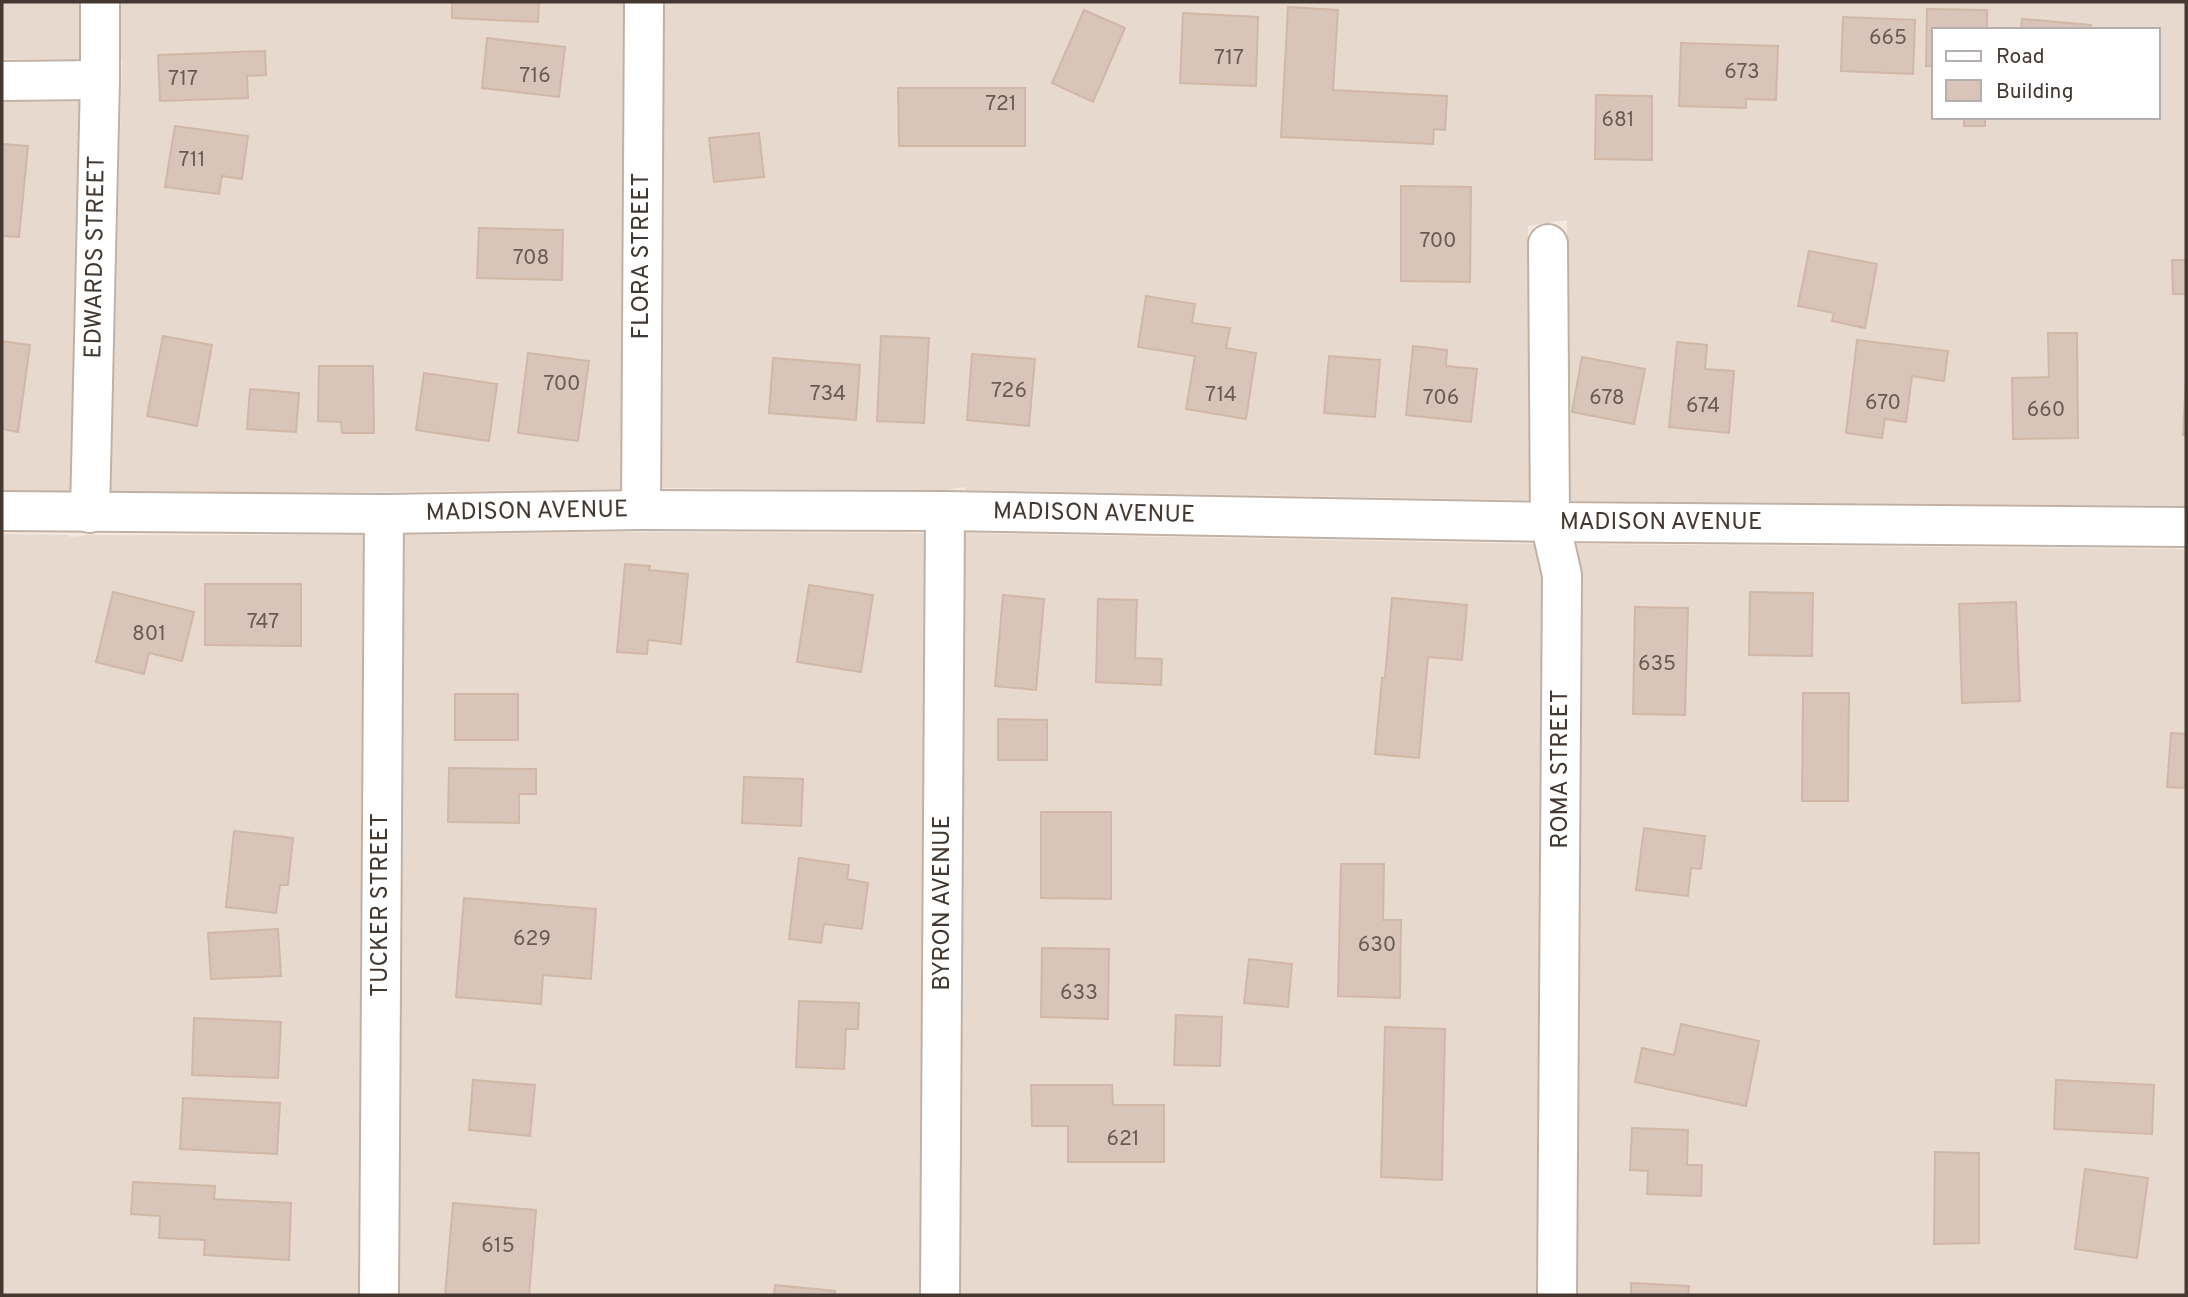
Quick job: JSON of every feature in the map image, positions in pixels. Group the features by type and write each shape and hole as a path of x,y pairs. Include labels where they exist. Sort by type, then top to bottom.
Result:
{"street":[{"name":"EDWARDS STREET","path":"90,513 100,2"},
{"name":"FLORA STREET","path":"641,510 644,2"},
{"path":"2,81 100,80"},
{"name":"ROMA STREET","path":"1548,244 1550,522 1562,575 1557,1295"},
{"name":"MADISON AVENUE","path":"2,512 384,514 641,510 945,511 1550,522 2186,527"},
{"name":"BYRON AVENUE","path":"940,1295 945,511"},
{"name":"TUCKER STREET","path":"379,1295 384,514"}],"shaded area":[{"path":"2,2 80,2 80,59 2,59"},
{"path":"120,2 624,2 621,489 111,492 122,59"},
{"path":"664,2 2186,2 2186,506 1570,501 1567,220 1528,226 1530,500 965,490 965,487 946,490 661,488"},
{"path":"2,102 79,102 71,491 2,490"},
{"path":"621,532 925,533 920,1295 399,1295 403,535"},
{"path":"965,533 1534,544 1542,579 1537,1295 960,1295"},
{"path":"2,534 70,537 363,535 359,1295 2,1295"},
{"path":"1576,544 2186,549 2186,1295 1577,1295 1582,573"}],"building":[{"path":"452,2 539,2 538,22 452,18"},
{"path":"1288,7 1338,10 1333,90 1447,96 1445,130 1434,129 1433,144 1281,137"},
{"path":"1927,9 1987,10 1987,28 1932,28 1932,66 1926,66"},
{"path":"1084,10 1125,28 1093,102 1052,83"},
{"path":"1183,13 1258,17 1256,86 1180,83"},
{"path":"1843,17 1915,20 1913,74 1841,71"},
{"path":"2022,19 2091,25 2091,28 2021,28"},
{"path":"487,38 565,47 559,97 482,88"},
{"path":"1681,43 1778,46 1776,100 1746,99 1746,108 1679,106"},
{"path":"265,51 266,75 247,76 248,98 160,101 158,55"},
{"path":"898,88 1025,88 1025,146 899,146"},
{"path":"1596,95 1652,96 1652,160 1595,159"},
{"path":"1964,119 1985,119 1985,126 1964,126"},
{"path":"175,126 248,136 242,179 222,176 219,194 165,187"},
{"path":"759,133 764,177 714,182 709,138"},
{"path":"2,144 28,146 19,237 2,236"},
{"path":"1401,186 1471,187 1470,282 1401,281"},
{"path":"479,228 563,230 562,280 477,278"},
{"path":"1809,251 1877,264 1865,328 1832,321 1834,313 1798,306"},
{"path":"2172,260 2186,260 2186,294 2173,294"},
{"path":"1146,296 1195,304 1192,323 1230,328 1226,348 1256,353 1246,419 1186,409 1195,356 1138,347"},
{"path":"2048,333 2077,333 2078,438 2013,439 2012,378 2049,377"},
{"path":"163,336 212,345 197,426 147,416"},
{"path":"881,336 929,338 924,423 877,421"},
{"path":"1857,340 1948,351 1944,381 1912,376 1906,422 1885,419 1882,438 1846,433"},
{"path":"2,341 30,345 18,432 2,429"},
{"path":"1677,342 1707,345 1705,369 1734,371 1729,433 1669,427"},
{"path":"1413,346 1447,350 1446,366 1477,369 1471,422 1406,415"},
{"path":"528,353 589,361 578,441 518,433"},
{"path":"972,354 1035,359 1029,426 967,420"},
{"path":"1329,356 1380,360 1375,417 1324,413"},
{"path":"1582,357 1645,369 1634,424 1572,412"},
{"path":"773,358 860,365 856,420 769,413"},
{"path":"319,366 373,366 374,433 342,433 341,422 318,421"},
{"path":"424,373 497,384 489,441 416,430"},
{"path":"2186,377 2186,435 2183,435"},
{"path":"250,389 299,393 296,432 247,429"},
{"path":"625,564 650,566 649,570 688,574 681,644 648,640 647,654 617,652"},
{"path":"205,584 301,584 301,646 205,645"},
{"path":"809,585 873,595 861,672 797,662"},
{"path":"113,592 194,612 182,661 149,653 144,674 96,662"},
{"path":"1750,592 1813,593 1812,656 1749,655"},
{"path":"1003,595 1044,599 1036,690 995,686"},
{"path":"1392,598 1467,605 1462,660 1428,657 1419,758 1375,754"},
{"path":"1098,599 1137,600 1135,658 1162,659 1161,685 1096,682"},
{"path":"2016,602 2020,701 1962,703 1959,604"},
{"path":"1635,607 1688,608 1685,715 1633,714"},
{"path":"1803,693 1849,693 1848,801 1802,801"},
{"path":"455,694 518,694 518,740 455,740"},
{"path":"998,719 1047,720 1047,760 998,760"},
{"path":"2171,733 2186,734 2186,788 2167,787"},
{"path":"449,768 536,769 536,794 519,794 519,823 448,822"},
{"path":"744,777 803,779 801,826 742,823"},
{"path":"1041,812 1111,812 1111,899 1041,898"},
{"path":"1644,828 1705,836 1701,869 1691,868 1688,896 1636,890"},
{"path":"234,831 293,838 288,885 280,885 276,913 226,907"},
{"path":"799,858 849,865 847,879 868,883 862,929 824,924 821,943 789,939"},
{"path":"1341,864 1384,864 1383,920 1401,920 1400,998 1338,996"},
{"path":"464,898 596,909 591,979 543,975 541,1004 456,997"},
{"path":"278,929 281,976 211,979 208,933"},
{"path":"1042,948 1109,949 1108,1019 1041,1017"},
{"path":"1249,959 1292,964 1288,1007 1244,1003"},
{"path":"799,1001 859,1003 858,1029 846,1029 844,1069 796,1067"},
{"path":"1176,1015 1222,1017 1220,1066 1174,1065"},
{"path":"194,1018 281,1022 278,1078 192,1075"},
{"path":"1681,1024 1759,1041 1746,1106 1635,1082 1642,1048 1674,1055"},
{"path":"1385,1027 1445,1029 1442,1180 1381,1177"},
{"path":"473,1080 535,1085 530,1136 469,1130"},
{"path":"2056,1080 2154,1085 2152,1134 2054,1129"},
{"path":"1031,1085 1112,1085 1113,1105 1164,1105 1164,1162 1068,1162 1068,1126 1032,1126"},
{"path":"183,1098 280,1103 277,1154 180,1149"},
{"path":"1632,1128 1688,1130 1687,1165 1702,1165 1701,1196 1647,1194 1648,1171 1630,1170"},
{"path":"1935,1152 1979,1153 1979,1243 1934,1244"},
{"path":"2085,1169 2148,1178 2137,1258 2075,1249"},
{"path":"133,1182 215,1186 214,1199 291,1203 289,1260 204,1255 205,1240 159,1238 160,1216 131,1214"},
{"path":"453,1203 536,1210 529,1295 445,1295"},
{"path":"1631,1283 1689,1286 1688,1295 1631,1295"},
{"path":"775,1285 835,1291 835,1295 774,1295"}]}
